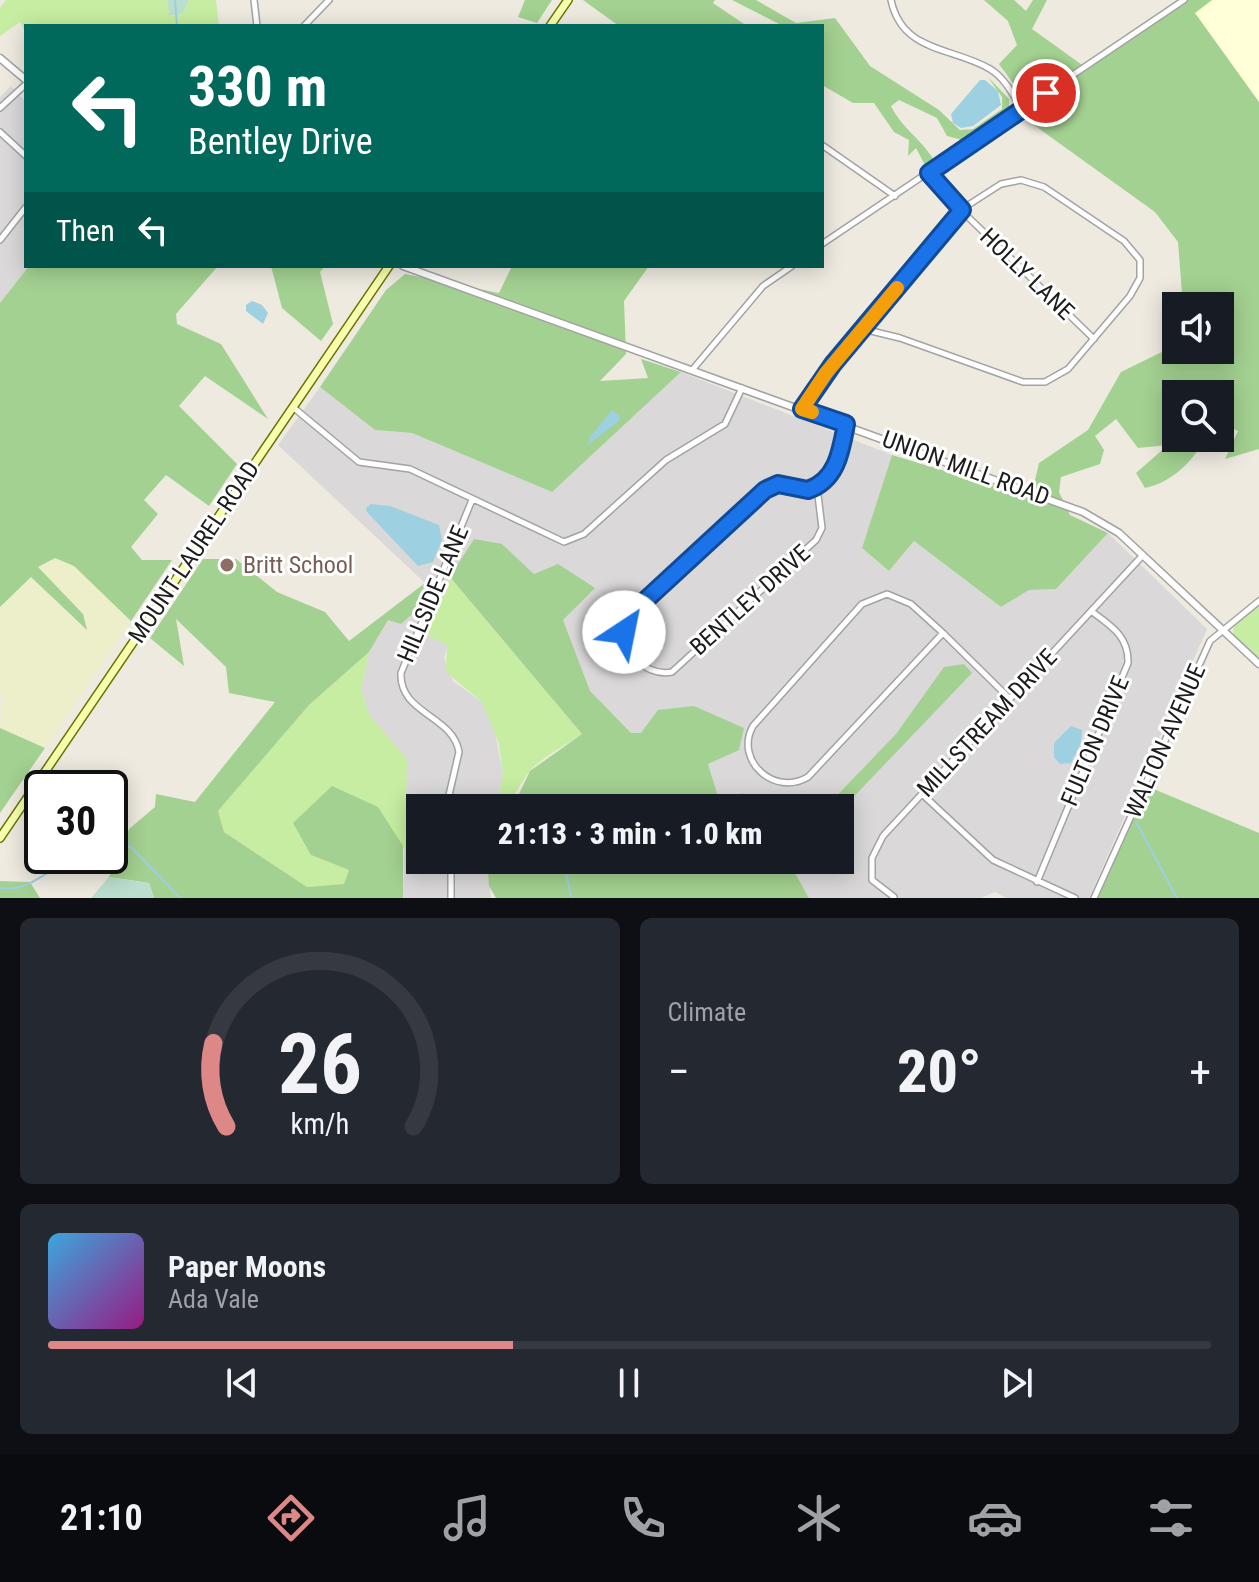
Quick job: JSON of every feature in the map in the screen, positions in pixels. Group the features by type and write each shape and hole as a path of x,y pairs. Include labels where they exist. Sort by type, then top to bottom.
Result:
{"main road":[{"path":"551,24 568,0"},
{"name":"MOUNT LAUREL ROAD","path":"0,838 388,268"}],"street":[{"path":"254,0 257,24"},
{"path":"306,24 329,0"},
{"path":"891,0 898,19 911,36 929,48 994,72 1022,109"},
{"path":"824,243 1184,0"},
{"path":"0,58 24,80"},
{"path":"0,108 24,84"},
{"path":"0,132 24,154"},
{"path":"824,146 895,196"},
{"name":"HOLLY LANE","path":"929,173 962,210 1094,339"},
{"path":"802,409 863,329 962,210 1001,184 1029,181 1052,192 1133,248 1142,266 1138,284 1094,339 1062,374 1037,384 863,329"},
{"path":"0,240 24,210"},
{"name":"UNION MILL ROAD","path":"409,268 1083,512 1119,533 1259,664"},
{"path":"693,369 763,286 789,268"},
{"path":"294,408 359,462 405,467 553,540 574,540 666,460 725,424 742,387"},
{"path":"817,487 835,467 846,424"},
{"name":"BENTLEY DRIVE","path":"778,484 808,490 817,487 822,528 807,550 672,672 652,670 634,656 624,637 636,609 765,490 778,484"},
{"name":"HILLSIDE LANE","path":"449,794 459,752 457,744 447,731 408,700 402,688 401,673 472,500"},
{"name":"MILLSTREAM DRIVE","path":"894,897 872,880 872,858 883,836 1143,555"},
{"path":"943,633 808,777 791,784 781,783 764,775 751,761 746,743 753,726 869,599 887,594 904,599 943,633 1009,698"},
{"name":"WALTON AVENUE","path":"1094,898 1203,655 1222,630 1259,601"},
{"name":"FULTON DRIVE","path":"1037,882 1128,663 1127,649 1119,632 1091,611"},
{"path":"922,794 993,860 1075,898"},
{"path":"451,874 451,898"}],"shaded area":[{"path":"167,0 189,0 183,13 170,16"},
{"path":"1212,0 1259,0 1259,102 1194,13"},
{"path":"11,86 24,100 24,268 27,268 0,303 0,97"},
{"path":"681,372 892,455 862,548 889,571 914,541 1001,607 1029,590 1056,589 1108,533 1207,629 1089,898 1006,898 995,892 981,898 809,898 796,874 854,874 854,794 717,794 708,764 641,734 631,733 589,691 563,620 595,587 534,574 502,544 450,577 426,635 448,645 444,658 453,681 482,702 493,723 503,773 499,794 406,794 406,874 488,874 491,898 403,898 407,759 370,716 361,691 369,652 388,620 417,610 425,583 278,445 320,387 375,430 412,433 552,492"},
{"path":"55,558 74,566 131,621 45,748 0,728 3,696 0,694 0,607 30,576 86,629 83,614 37,567"},
{"path":"109,877 149,883 154,898 91,898"}],"green space":[{"path":"6,0 167,0 171,16 183,13 189,0 216,0 219,24 24,24 24,29 20,22 0,36 0,8"},
{"path":"525,0 552,0 537,23 518,17"},
{"path":"583,0 715,0 713,3 744,24 616,24"},
{"path":"732,0 756,0 796,23 835,18 870,66 939,110 960,130 973,129 1002,109 1002,97 988,77 1009,99 1009,110 966,141 947,136 937,118 899,100 891,106 935,162 926,167 916,148 908,156 909,140 894,132 874,103 853,103 824,86 824,24 779,24"},
{"path":"984,0 1014,0 1026,11 1033,0 1047,0 1032,29 1085,67 1186,0 1212,0 1195,13 1259,102 1259,449 1225,459 1228,452 1234,452 1238,431 1234,429 1234,380 1162,380 1162,446 1138,448 1116,419 1095,436 1104,450 1100,464 1061,477 1059,492 1070,515 1108,533 1056,589 1029,590 1001,607 914,541 889,571 862,548 892,455 1031,497 1039,463 1088,430 1121,372 1162,352 1162,364 1234,364 1234,292 1182,292 1178,242 1155,212 1020,115 1031,108 999,64 1017,45 1008,21"},
{"path":"27,268 216,268 176,314 177,324 221,344 268,419 205,376 179,406 237,464 209,506 166,475 144,500 158,514 131,547 142,560 172,560 131,621 74,566 55,558 38,567 83,614 87,630 31,577 0,607 0,303"},
{"path":"272,268 323,268 320,272 333,324 321,341 282,308"},
{"path":"511,268 648,268 624,301 626,354 600,381 648,378 641,359 681,372 552,492 412,433 375,430 320,387 386,290 405,274 499,293"},
{"path":"1162,450 1197,452 1181,470 1155,485 1145,488 1136,473"},
{"path":"474,539 502,544 534,574 558,564 595,588 563,620 590,691 631,733 641,733 658,710 694,706 744,728 739,750 708,764 717,794 519,794 530,771 582,734 450,577"},
{"path":"203,559 236,559 277,592 325,612 349,641 425,583 417,610 401,624 388,620 369,652 309,705 218,811 224,832 307,887 344,884 349,870 311,855 293,823 332,786 378,807 403,846 403,898 154,898 149,883 109,877 110,874 128,874 128,831 155,807 156,794 195,802 275,702 229,693 226,667 176,619 184,666 150,638"},
{"path":"450,577 582,734 541,761 530,771 515,794 499,794 503,773 499,744 482,702 446,672 447,645 426,635"},
{"path":"1259,606 1259,658 1233,634 1234,625"},
{"path":"369,652 361,691 370,716 407,759 405,850 403,846 311,855 349,870 345,884 307,887 224,832 218,811 309,705"},
{"path":"964,664 972,673 854,796 838,794 896,734 944,667"},
{"path":"0,728 45,748 30,770 24,770 24,778 0,813"},
{"path":"1144,785 1259,833 1259,898 1094,898"},
{"path":"488,874 796,874 809,898 496,898 489,886"},
{"path":"0,881 30,882 40,898 0,898"}],"water":[{"path":"980,80 985,80 998,91 1001,105 973,126 961,128 953,123 951,114"},
{"path":"252,301 262,305 268,313 263,324 246,311 246,305"},
{"path":"612,410 620,416 620,420 588,445 590,437"},
{"path":"371,504 390,506 439,525 442,540 433,562 418,566 367,512 366,508"},
{"path":"1071,726 1082,730 1081,743 1071,763 1060,764 1054,757 1054,743"}],"waterway":[{"path":"175,0 177,24"},
{"path":"1136,822 1177,898"},
{"path":"128,847 180,898"},
{"path":"0,888 21,887 45,874"},
{"path":"567,874 571,898"}],"slow traffic":[{"path":"812,412 802,409 826,373 897,288"}],"place":[{"name":"Britt School","path":"227,565"}],"route":[{"path":"624,632 636,609 765,490 778,484 813,489 830,476 841,451 846,424 802,409 833,364 962,210 929,173 1046,93"}]}
